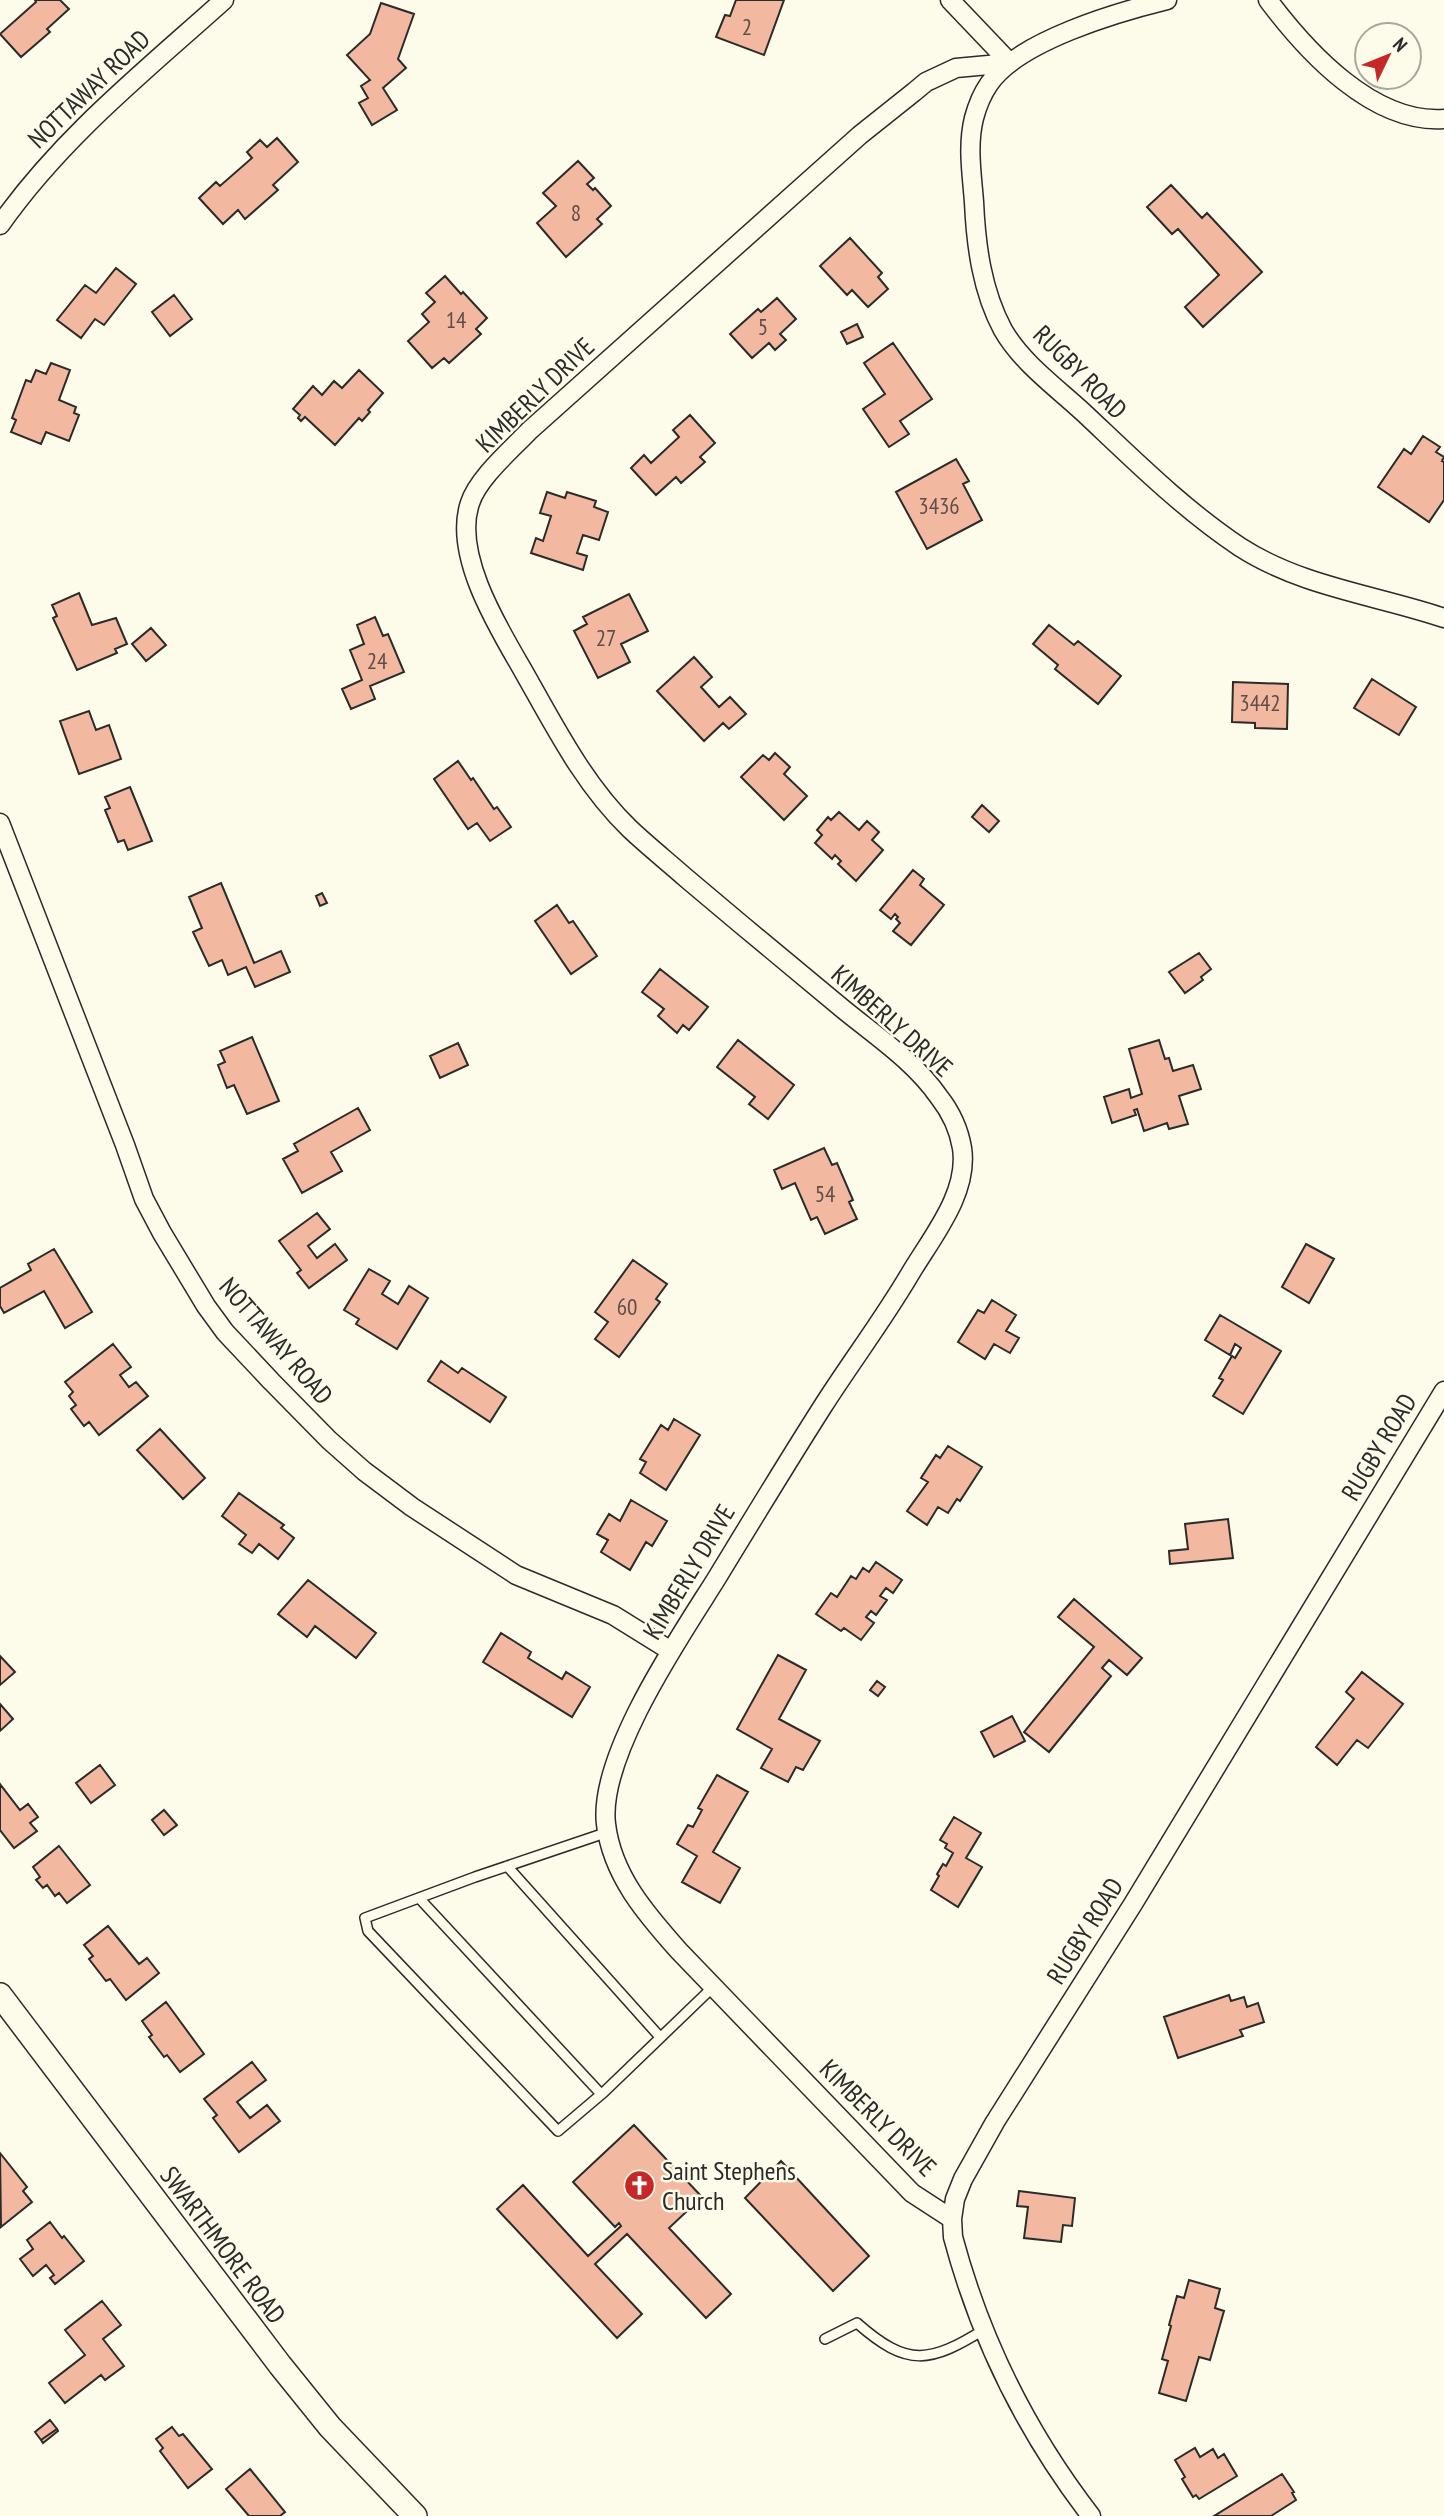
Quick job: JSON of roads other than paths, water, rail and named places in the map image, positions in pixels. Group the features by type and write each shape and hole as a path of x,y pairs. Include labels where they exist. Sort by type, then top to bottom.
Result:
{"street":[{"name":"NOTTAWAY ROAD","path":"0,225 21,195 59,151 97,113 224,0"},
{"path":"950,0 1010,63"},
{"name":"RUGBY ROAD","path":"1167,0 1078,28 1031,49 1010,63 989,83 974,118 970,150 975,232 985,285 993,309 1004,332 1020,353 1133,460 1181,502 1240,547 1292,573 1444,618"},
{"path":"1268,0 1339,78 1401,114 1420,119 1444,119"},
{"name":"KIMBERLY DRIVE","path":"952,2219 912,2193 713,1987 647,1914 630,1889 612,1851 605,1821 607,1789 613,1767 671,1651 824,1405 901,1291 954,1200 962,1170 962,1149 956,1127 939,1096 905,1060 628,828 597,792 564,743 505,640 476,578 466,530 471,499 493,469 529,431 860,135 926,82 956,68 1010,63"},
{"name":"NOTTAWAY ROAD","path":"0,823 144,1199 206,1306 225,1332 329,1440 412,1507 516,1575 612,1615 671,1651"},
{"name":"RUGBY ROAD","path":"1091,2516 1020,2410 985,2329 957,2253 952,2219 955,2199 963,2179 995,2122 1133,1904 1444,1391"},
{"name":"SWARTHMORE ROAD","path":"0,1996 279,2365 330,2427 415,2516"}],"lane":[{"path":"608,1832 365,1919 368,1931 558,2131 601,2094 713,1987"},
{"path":"508,1866 660,2037"},
{"path":"419,1898 601,2094"},
{"path":"825,2339 857,2323 878,2342 911,2356 939,2355 985,2329"}],"place":[{"name":"Saint Stephens Church","path":"639,2186"}]}
